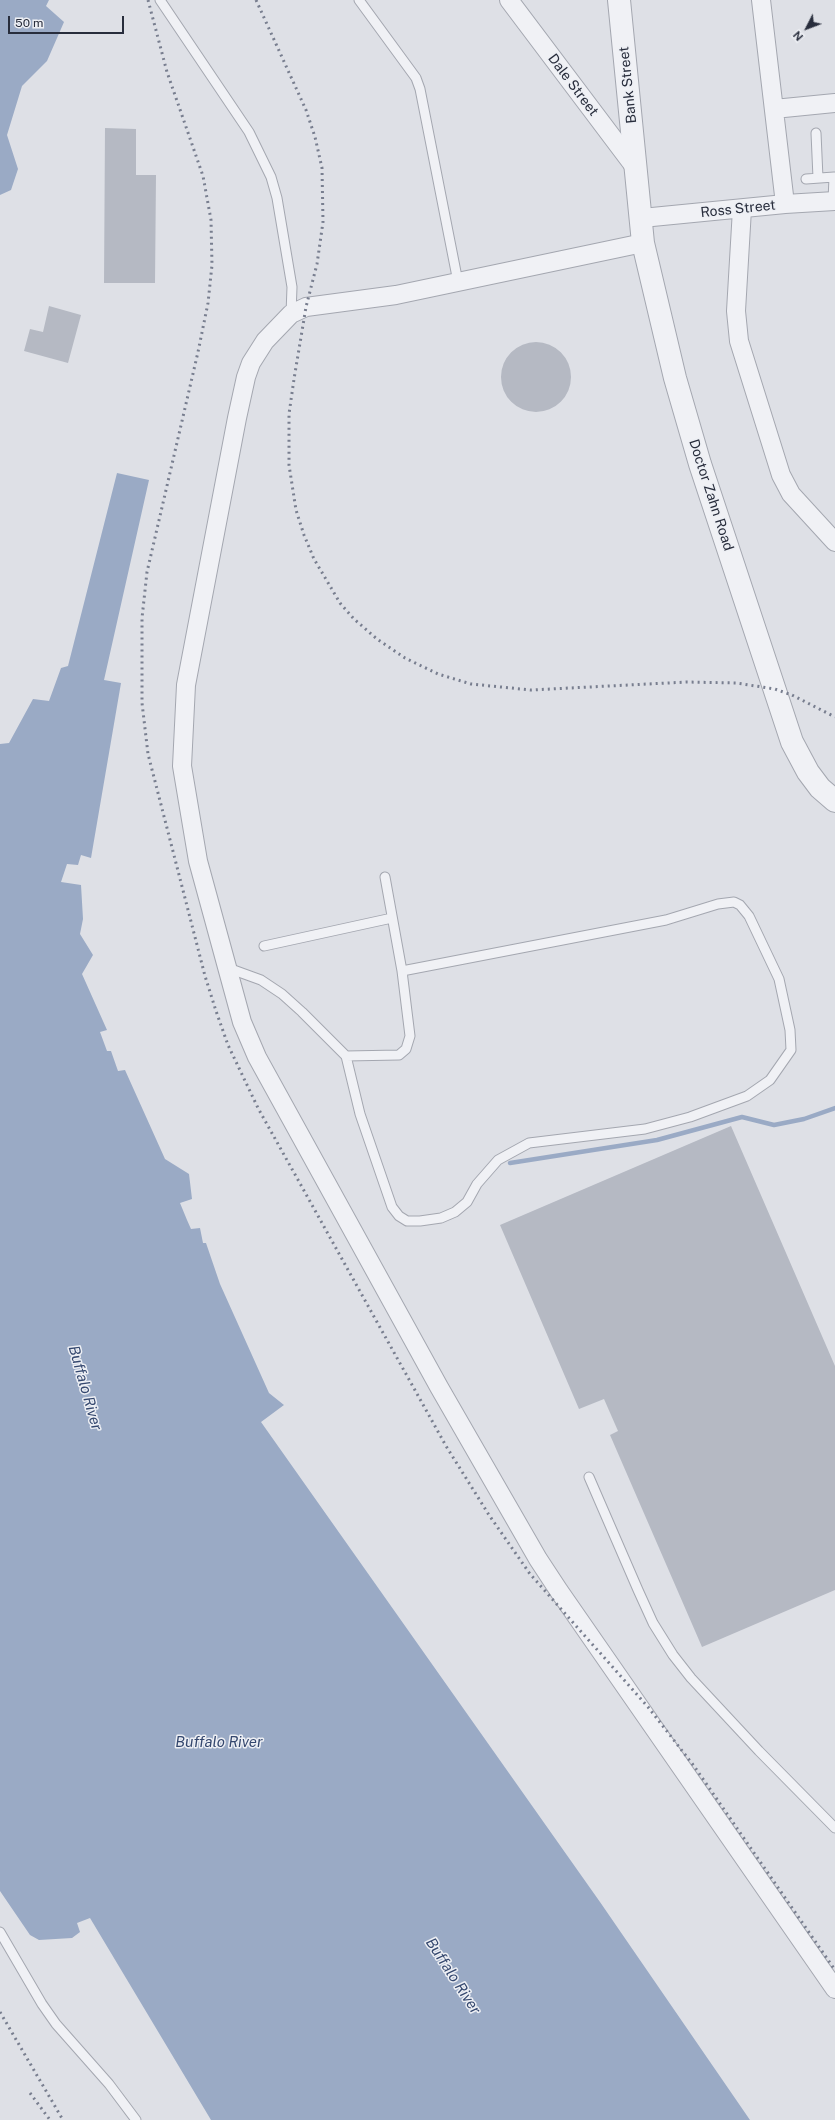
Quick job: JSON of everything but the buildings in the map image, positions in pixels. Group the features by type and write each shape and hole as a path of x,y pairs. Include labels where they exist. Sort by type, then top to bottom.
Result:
{"street":[{"name":"Dale Street","path":"509,0 636,170"},
{"name":"Bank Street","path":"619,0 636,170"},
{"path":"761,0 785,204"},
{"path":"774,109 835,103"},
{"name":"Doctor Zahn Road","path":"636,170 642,218 643,243 675,378 700,464 785,724 799,757 808,772 820,788 835,801"},
{"name":"Ross Street","path":"642,218 785,204 834,201"},
{"path":"742,209 736,311 739,341 781,475 791,494 835,542"},
{"path":"643,243 396,295 306,307 291,314 257,352 246,377 186,686 182,766 198,861 242,1022 257,1057 439,1387 538,1559 563,1598 835,1989"}],"lane":[{"path":"160,0 249,132 263,156 271,176 277,198 292,287 291,314"},
{"path":"359,0 407,64 416,78 420,89 458,282"},
{"path":"816,133 818,178"},
{"path":"806,178 834,177 834,201"},
{"path":"346,1056 399,1055 406,1049 410,1036 402,971 385,876"},
{"path":"228,968 261,980 282,994 346,1056 360,1114 392,1207 399,1216 407,1221 420,1222 441,1218 456,1212 467,1202 477,1184 498,1160 528,1143 645,1129 690,1117 748,1096 770,1080 791,1050 790,1030 779,979 749,916 740,905 734,902 718,904 666,920 402,971"},
{"path":"264,946 392,918"},
{"path":"589,1477 621,1554 653,1623 673,1655 691,1678 759,1751 835,1828"},
{"path":"0,1932 42,2004 56,2024 109,2084 136,2120"}],"water":[{"path":"0,0 49,0 46,6 64,22 47,61 22,86 7,135 18,169 11,190 0,195"},
{"name":"Buffalo River","path":"117,473 149,480 104,680 121,683 91,858 81,855 78,865 67,864 61,882 81,885 83,919 80,934 93,955 82,974 107,1030 100,1032 107,1051 111,1051 118,1071 125,1070 165,1159 189,1174 192,1199 180,1203 191,1229 200,1228 203,1243 206,1243 220,1284 269,1393 284,1405 261,1422 600,1902 750,2120 211,2120 90,1918 77,1923 80,1932 72,1938 39,1940 30,1935 0,1891 0,744 9,743 33,699 49,701 61,668 68,666"}],"waterway":[{"path":"510,1163 657,1140 742,1117 774,1125 804,1119 835,1108"}],"railway":[{"path":"148,0 167,72 203,176 211,220 212,265 208,303 198,352 147,572 142,618 142,703 148,754 205,976 216,1011 228,1045 258,1108 446,1446 489,1515 530,1574 648,1707 694,1766 835,1970"},
{"path":"256,0 306,110 315,137 322,168 323,222 317,264 306,307 289,414 289,465 296,510 304,535 314,559 340,603 354,619 377,639 405,658 438,674 471,684 531,690 687,682 736,683 775,689 792,695 835,717"},
{"path":"0,2012 63,2120"},
{"path":"30,2093 50,2120"}]}
